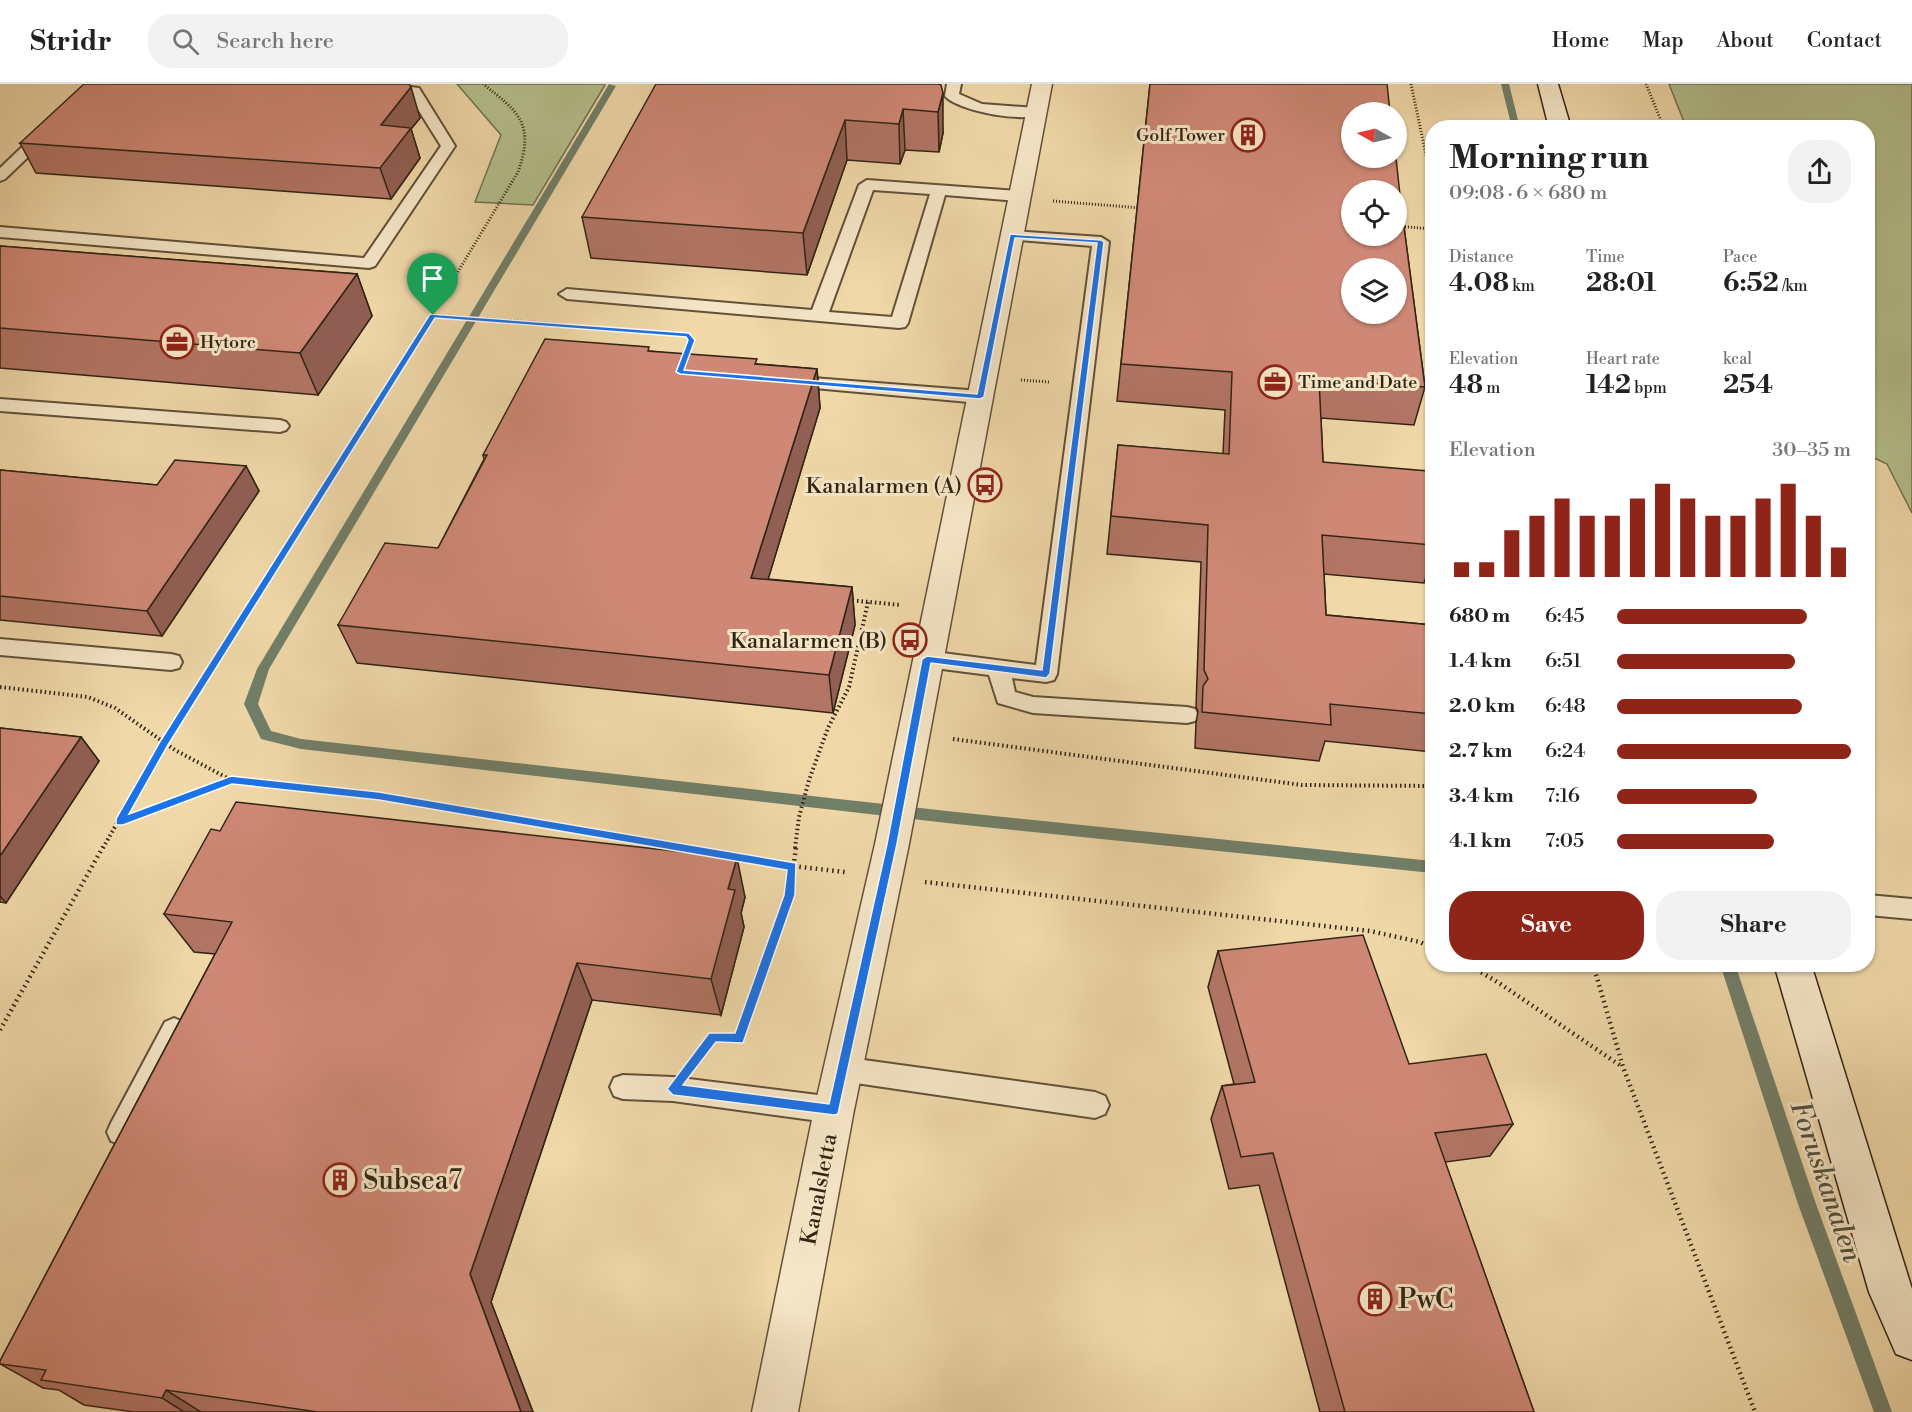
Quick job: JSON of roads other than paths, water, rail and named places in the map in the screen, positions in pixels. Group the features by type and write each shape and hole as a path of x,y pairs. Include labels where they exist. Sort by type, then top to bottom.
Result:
{"street":[{"name":"Kanalsletta","path":"775,1412 842,1069 892,844 1012,236 1032,198 1036,112 1042,84"},
{"path":"1548,84 1558,120"},
{"path":"1794,972 1891,1292 1912,1338"}],"lane":[{"path":"954,84 952,96 964,105 974,108 1036,112"},
{"path":"0,232 369,263 447,146 414,91 370,87"},
{"path":"0,176 55,123"},
{"path":"819,315 867,185 1032,198"},
{"path":"567,294 899,323 939,191"},
{"path":"927,659 999,670 1046,674 1101,242 1012,236"},
{"path":"774,380 980,397"},
{"path":"0,405 280,426"},
{"path":"0,647 171,662"},
{"path":"999,670 1006,697 1033,705 1187,715"},
{"path":"1875,906 1912,909"},
{"path":"109,1157 174,1030"},
{"path":"842,1069 1095,1106"},
{"path":"623,1087 673,1089 834,1110"}],"waterway":[{"name":"Foruskanalen","path":"1505,84 1514,120"},
{"path":"612,86 263,669 251,704 266,735 301,744 956,818 1425,866"},
{"name":"Foruskanalen","path":"1730,972 1807,1204 1883,1412"}],"place":[{"name":"Golf Tower","path":"1248,135"},
{"name":"Hytorc","path":"177,342"},
{"name":"Time and Date","path":"1275,382"},
{"name":"Kanalarmen (A)","path":"985,485"},
{"name":"Kanalarmen (B)","path":"910,640"},
{"name":"Subsea7","path":"340,1180"},
{"name":"PwC","path":"1375,1299"}]}
